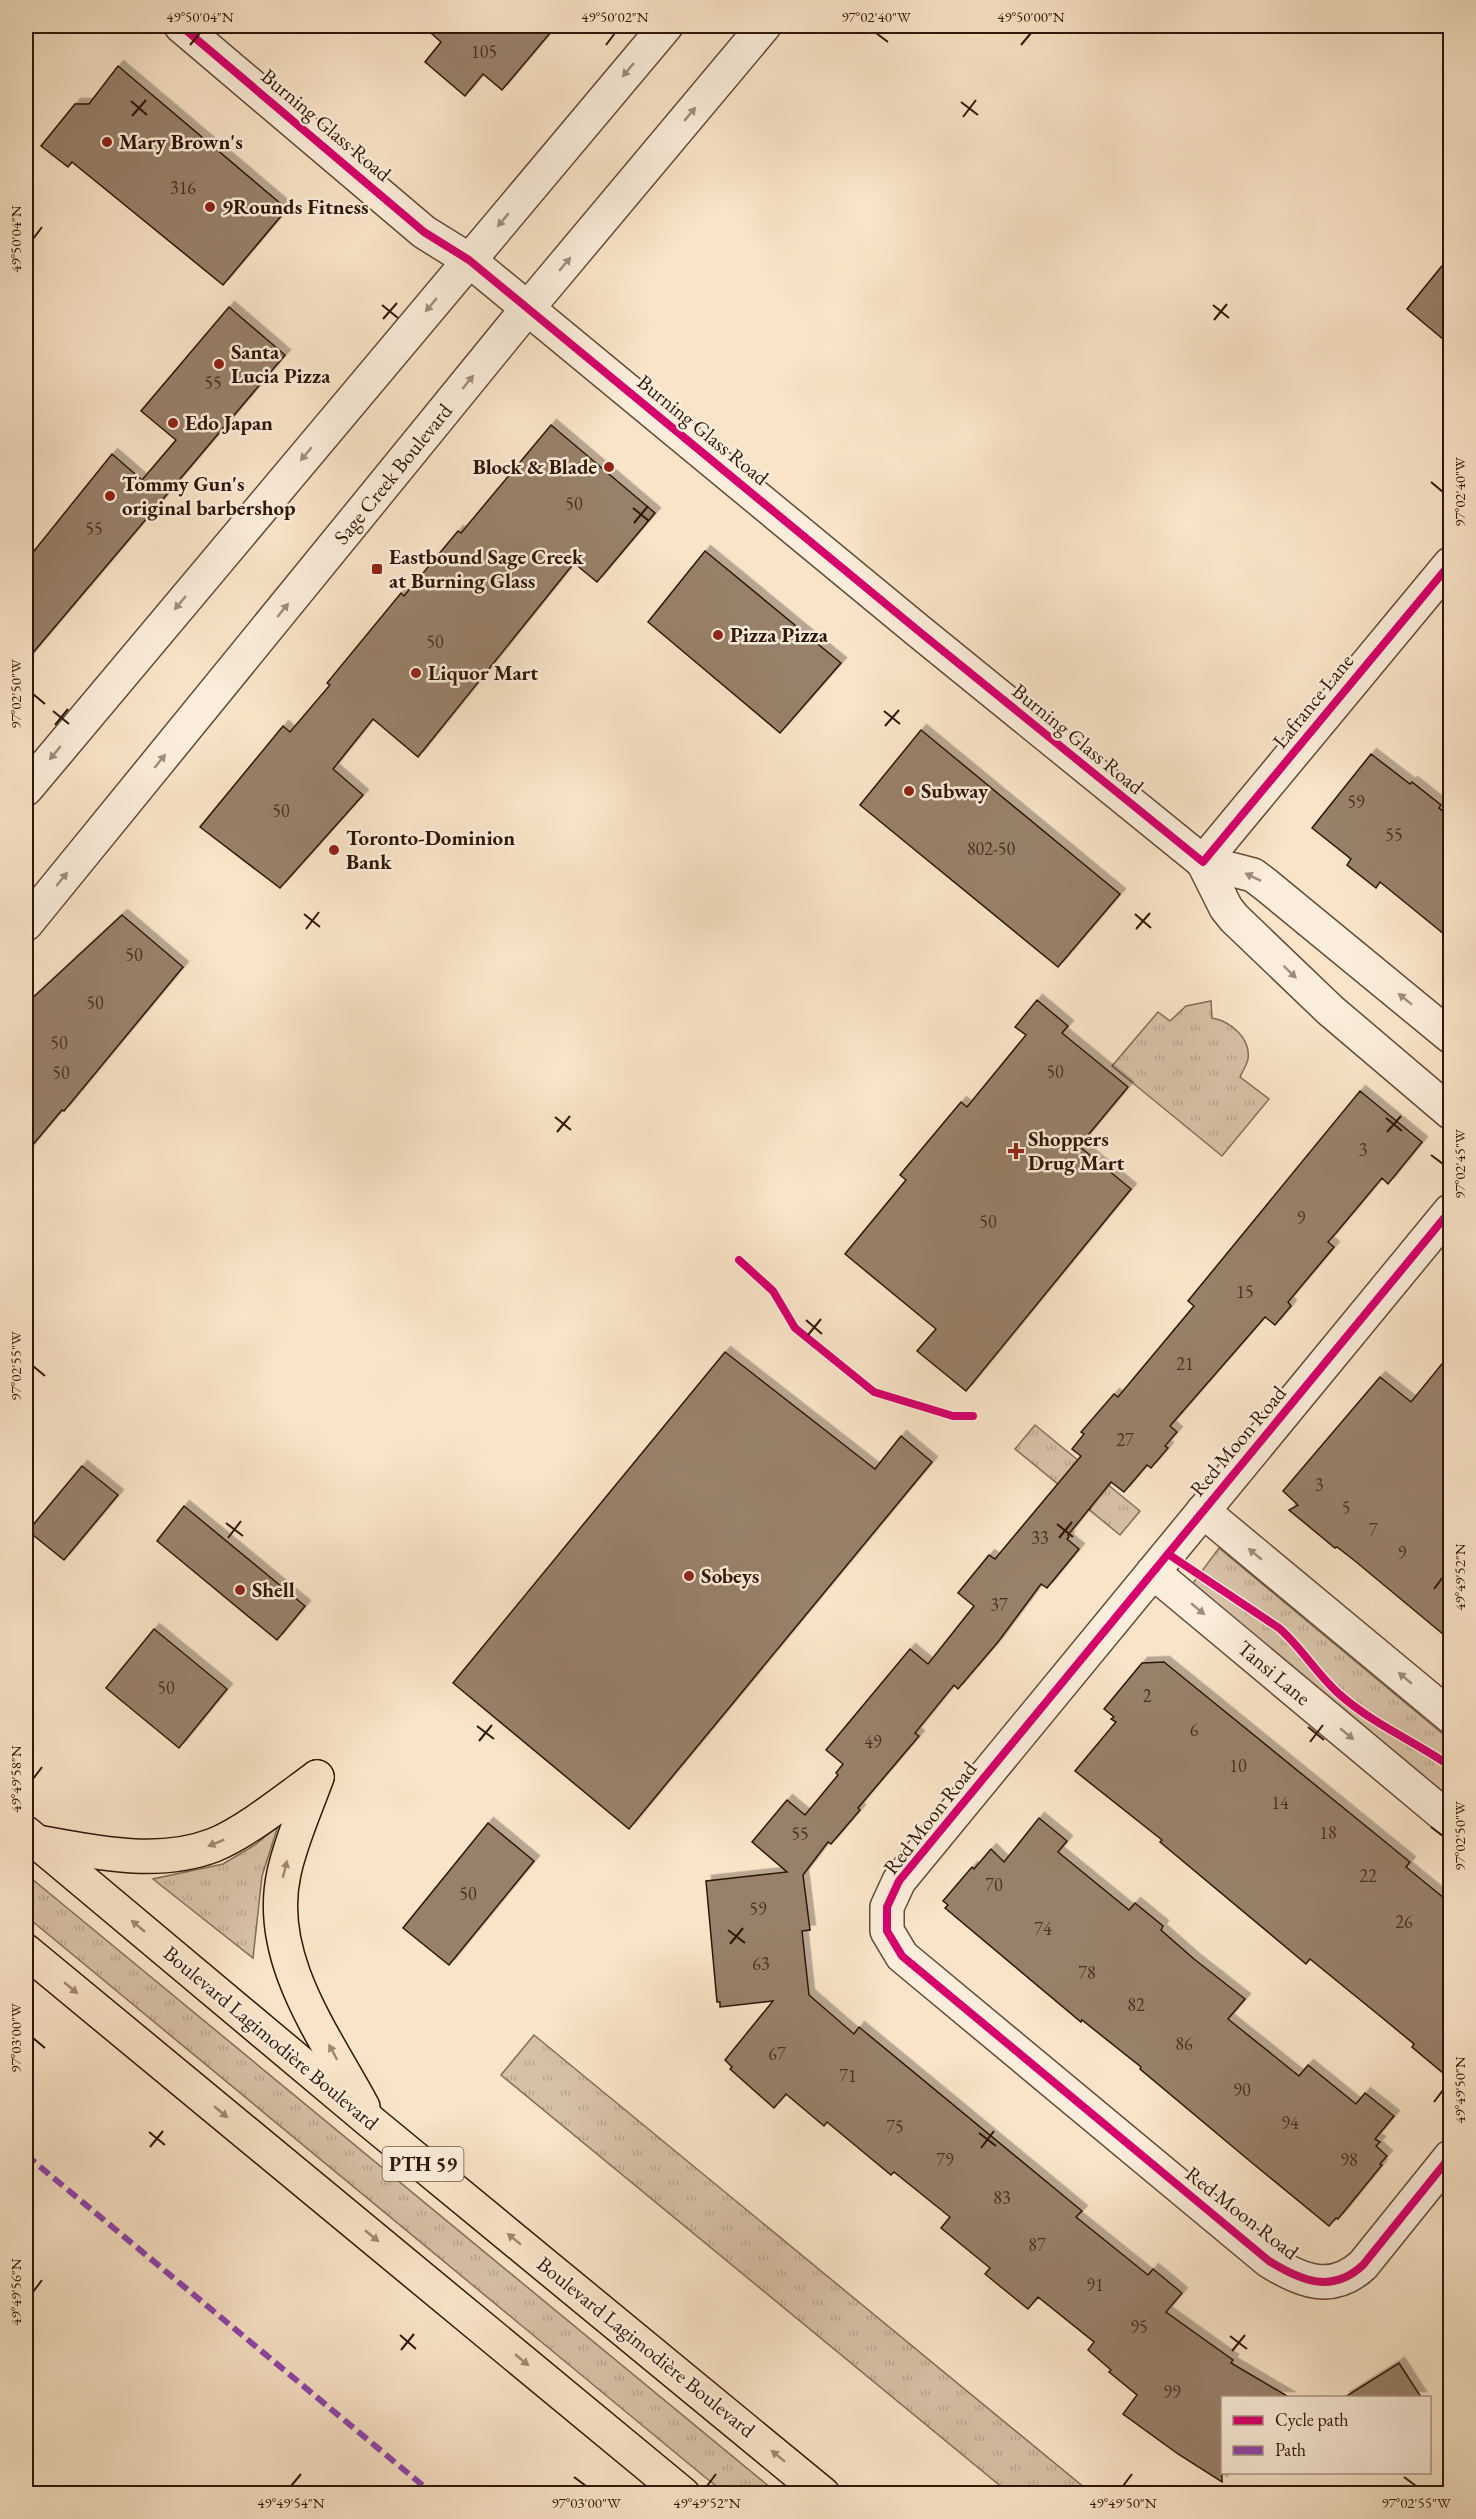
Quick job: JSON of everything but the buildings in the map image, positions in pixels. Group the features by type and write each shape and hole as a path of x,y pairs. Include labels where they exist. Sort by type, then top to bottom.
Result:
{"main road":[{"path":"31,1837 127,1857 188,1852 213,1845 233,1835 317,1777 284,1874 280,1904 282,1940 294,1980 371,2122"},
{"name":"Boulevard Lagimodière Boulevard","path":"31,1837 371,2122 823,2493"},
{"path":"26,1951 683,2493"}],"street":[{"name":"Burning Glass Road","path":"181,26 424,231 469,261 1203,862 1253,875 1450,1036"},
{"path":"26,789 666,26"},
{"name":"Sage Creek Boulevard","path":"26,924 527,309 765,26"},
{"name":"Lafrance Lane","path":"1203,862 1450,564"},
{"name":"Burning Glass Road","path":"1203,862 1226,908 1234,918 1330,1010 1450,1112"},
{"name":"Red Moon Road","path":"1450,1211 899,1881 887,1907 887,1931 902,1956 1269,2261 1292,2275 1326,2283 1351,2276 1363,2265 1450,2157"},
{"path":"1203,1511 1450,1716"},
{"name":"Tansi Lane","path":"1153,1572 1450,1820"}],"green space":[{"path":"1211,1001 1212,1018 1232,1027 1246,1044 1248,1059 1240,1077 1269,1099 1222,1156 1112,1066 1158,1012 1170,1021 1186,1006"},
{"path":"1035,1425 1140,1511 1120,1535 1015,1449"},
{"path":"1219,1548 1450,1740 1450,1798 1190,1587"},
{"path":"278,1826 262,1876 253,1958 153,1879 223,1864 255,1845"},
{"path":"26,1874 777,2493 725,2493 706,2478 26,1916"},
{"path":"534,2035 1091,2493 1009,2493 501,2075"}],"marked path":[{"path":"26,2155 433,2494"}],"cycle path":[{"path":"181,26 424,232 469,260 1203,862 1450,564"},
{"path":"1450,1211 899,1881 887,1907 887,1931 902,1956 1269,2261 1293,2274 1305,2279 1328,2282 1351,2274 1363,2265 1450,2157"},
{"path":"739,1260 773,1291 795,1328 874,1392 953,1416 973,1416"},
{"path":"1168,1554 1279,1628 1330,1685 1351,1704 1450,1766"}],"place":[{"name":"Mary Brown's","path":"107,142"},
{"name":"9Rounds Fitness","path":"210,207"},
{"name":"Santa Lucia Pizza","path":"219,364"},
{"name":"Edo Japan","path":"173,423"},
{"name":"Block & Blade","path":"609,467"},
{"name":"Tommy Gun's original barbershop","path":"110,496"},
{"name":"Eastbound Sage Creek at Burning Glass","path":"377,569"},
{"name":"Pizza Pizza","path":"718,635"},
{"name":"Liquor Mart","path":"416,673"},
{"name":"Subway","path":"909,791"},
{"name":"Toronto-Dominion Bank","path":"334,850"},
{"name":"Shoppers Drug Mart","path":"1016,1151"},
{"name":"Sobeys","path":"689,1576"},
{"name":"Shell","path":"240,1590"}]}
